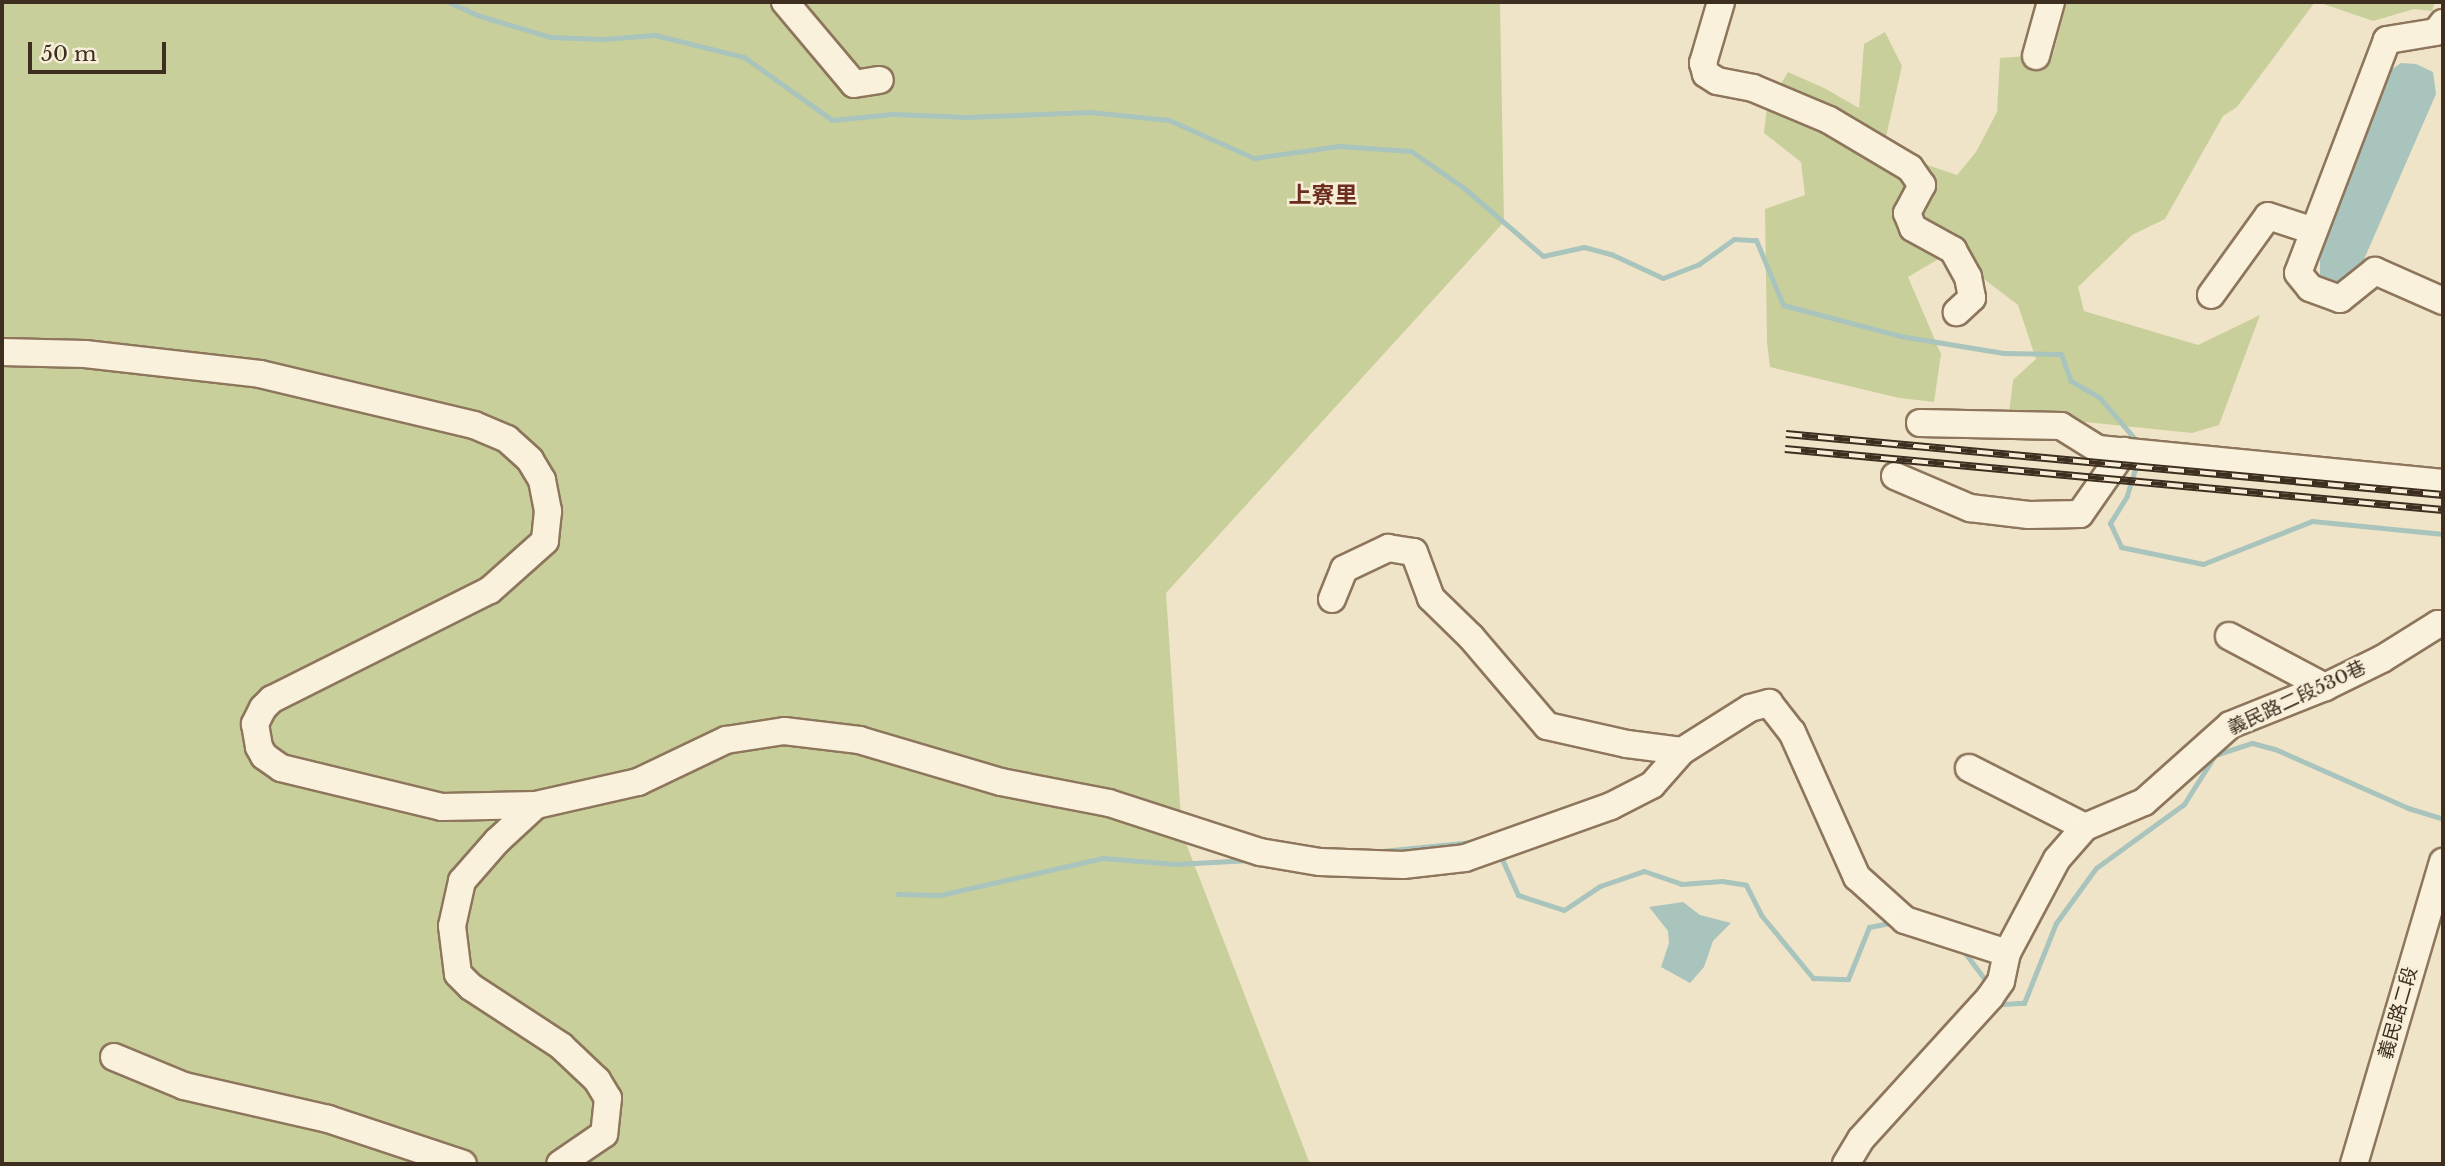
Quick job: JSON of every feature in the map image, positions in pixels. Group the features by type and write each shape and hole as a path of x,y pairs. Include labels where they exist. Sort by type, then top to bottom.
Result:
{"street":[{"path":"785,2 854,84 880,80"},
{"path":"1720,2 1703,63 1706,74 1717,81 1753,88 1829,120 1910,168 1922,186 1908,213 1913,228 1952,250 1968,277 1972,298 1957,312"},
{"path":"2036,56 2051,2"},
{"path":"2443,23 2435,32 2386,40 2298,273 2310,288 2340,299 2375,271 2443,301"},
{"path":"2211,295 2268,216 2314,231"},
{"path":"2,352 85,354 260,374 474,425 507,439 530,460 542,481 548,511 545,541 490,590 272,699 262,708 255,724 255,734 264,756 281,768 442,807 536,805 638,782 726,740 784,731 859,740 1001,782 1109,803 1260,852 1320,862 1403,865 1465,858 1611,806 1652,785 1682,751 1750,708 1769,703 1792,732 1857,877 1905,920 2007,953"},
{"path":"1920,423 2061,426 2098,449 2443,483"},
{"path":"1895,476 1970,508 2029,516 2080,514 2124,452"},
{"path":"1332,599 1344,569 1388,548 1414,552 1431,598 1471,637 1547,726 1627,744 1682,751"},
{"name":"義民路二段530巷","path":"1846,1164 1861,1139 1990,997 2001,981 2007,953 2057,859 2085,827 2144,802 2230,724 2325,687 2382,659 2438,624 2443,624"},
{"path":"2229,636 2325,687"},
{"path":"1969,768 2085,827"},
{"path":"536,805 497,841 462,881 452,926 458,974 471,987 561,1046 597,1080 608,1098 604,1134 559,1164"},
{"name":"義民路二段","path":"2354,1164 2443,862"},
{"path":"114,1058 184,1086 328,1119 463,1164"}],"green space":[{"path":"2,2 1500,2 1504,222 1166,593 1182,833 1310,1164 2,1164"},
{"path":"2067,2 2315,2 2237,107 2223,116 2165,219 2132,235 2078,287 2084,311 2198,345 2260,315 2219,425 2192,433 2009,414 2013,380 2036,359 2018,305 1959,260 1942,257 1908,277 1941,354 1934,402 1899,398 1770,367 1767,342 1765,209 1805,195 1801,162 1764,133 1767,107 1788,72 1859,108 1864,44 1885,32 1902,66 1883,150 1957,175 1976,152 1997,112 2000,58 2053,54"},
{"path":"2318,2 2435,2 2432,11 2414,9 2373,21"}],"water":[{"path":"2401,63 2416,64 2433,72 2436,94 2362,264 2350,281 2331,287 2320,275 2320,239 2388,72"},
{"path":"1683,902 1700,915 1731,923 1713,941 1704,967 1690,983 1661,967 1669,943 1668,931 1649,907"}],"waterway":[{"path":"449,2 477,15 550,37 603,39 655,35 744,57 832,120 893,114 966,117 1090,112 1169,120 1254,158 1339,146 1411,151 1464,188 1543,256 1584,247 1611,254 1663,278 1699,264 1734,239 1756,240 1783,305 1900,336 2004,353 2061,354 2071,381 2100,398 2140,445"},
{"path":"2135,469 2127,496 2110,523 2121,547 2203,564 2312,521 2443,534"},
{"path":"1998,998 2002,1004 2024,1003 2056,923 2096,868 2184,804 2215,755 2252,743 2275,749 2408,808 2443,819"},
{"path":"1372,852 1473,842"},
{"path":"1496,854 1502,859 1518,895 1564,910 1600,886 1644,871 1681,884 1722,881 1746,885 1761,915 1813,978 1848,979 1869,927 1895,922"},
{"path":"898,894 940,895 1103,858 1176,864 1250,860"},
{"path":"1965,953 1988,984"}],"railway":[{"path":"1786,434 2443,495"},
{"path":"1785,449 2443,510"}],"district":[{"name":"上寮里","path":"1323,195"}]}
